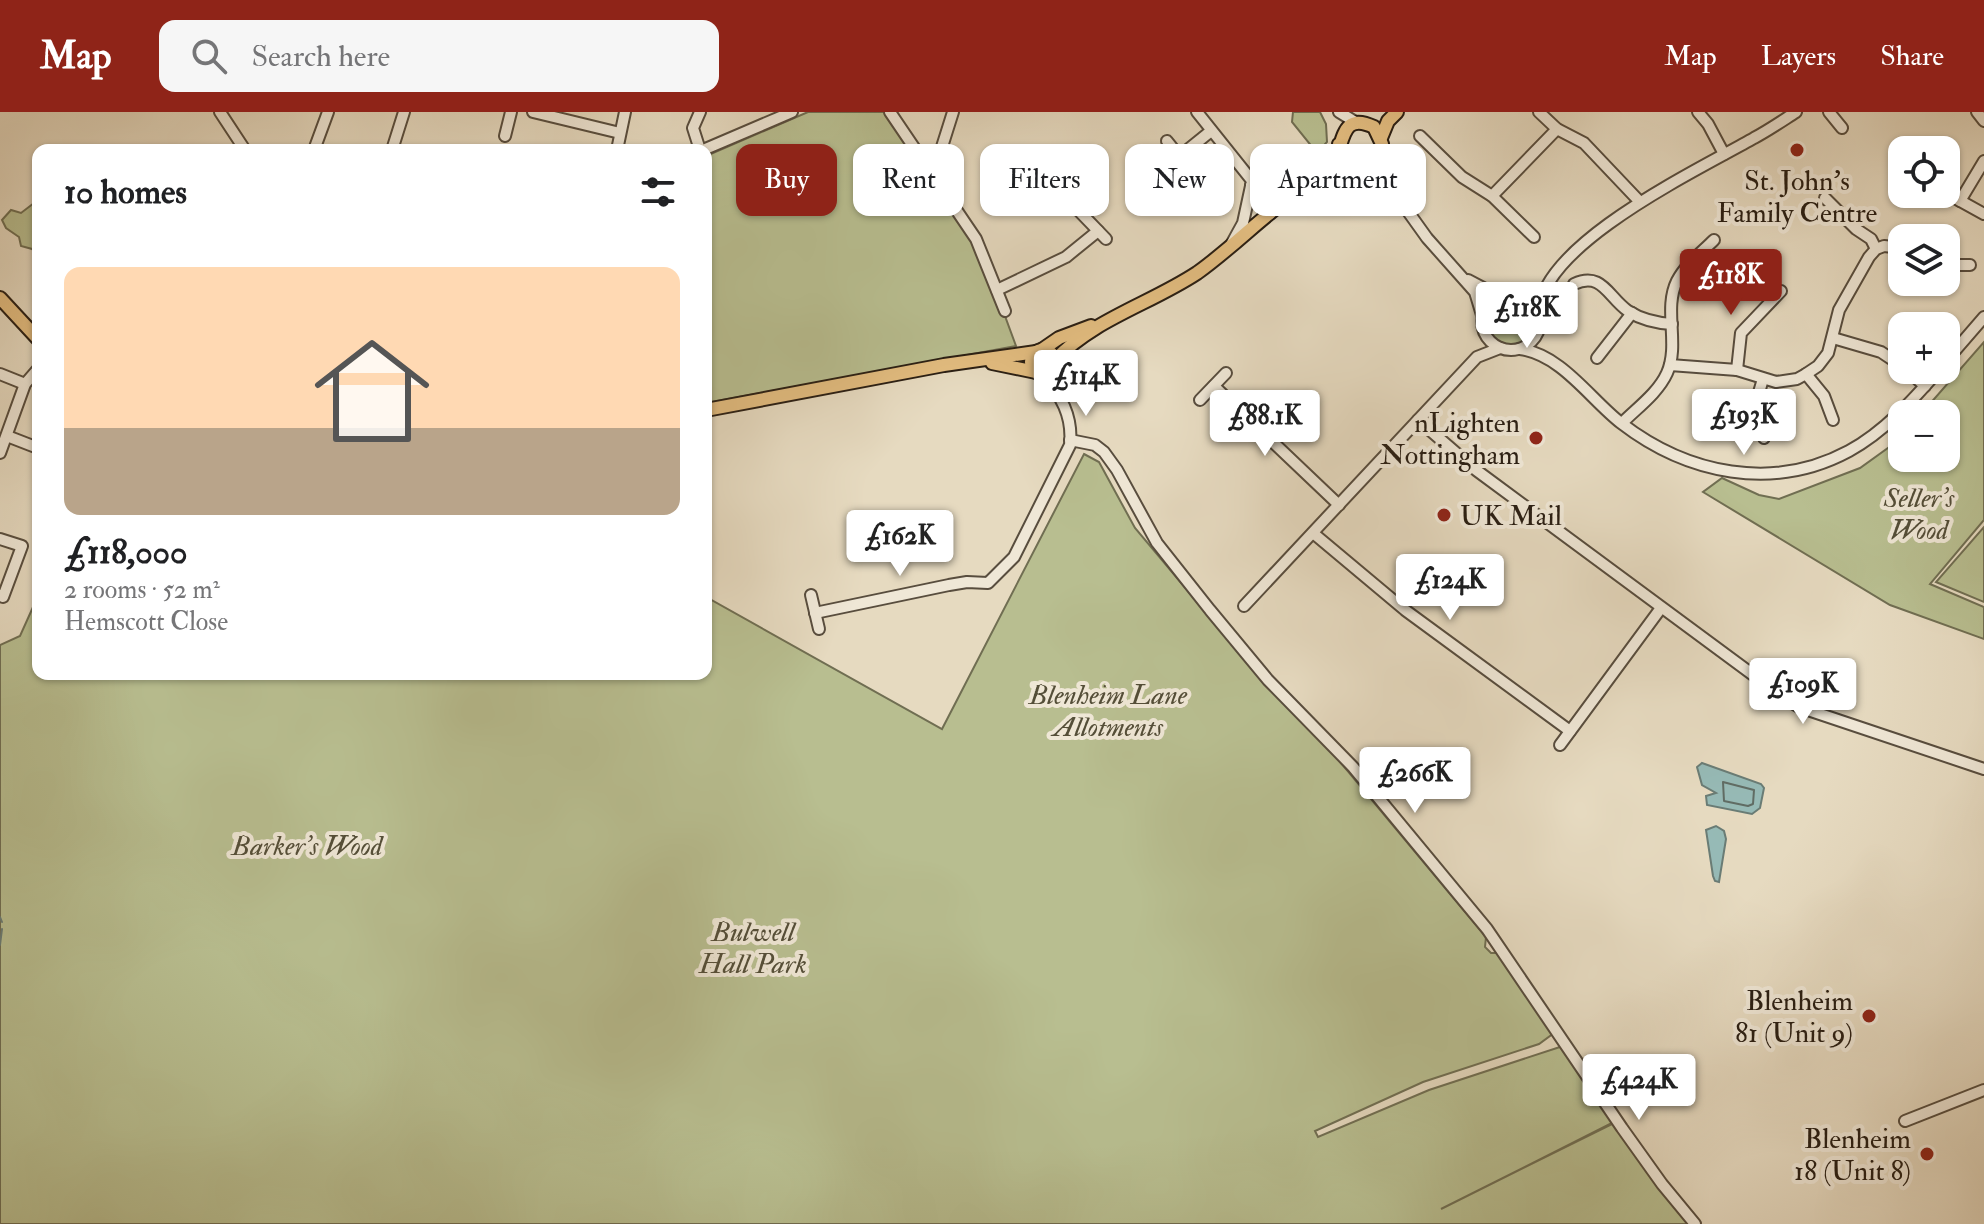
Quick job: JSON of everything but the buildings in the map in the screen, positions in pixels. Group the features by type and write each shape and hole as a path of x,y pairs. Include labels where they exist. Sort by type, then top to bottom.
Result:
{"main road":[{"path":"1339,144 1344,131 1386,112"},
{"path":"1381,144 1385,125 1397,112"},
{"path":"1359,123 1374,127 1381,144"},
{"path":"712,409 1039,350 1059,338 1098,325 1168,291 1268,216"},
{"path":"0,298 32,333"},
{"path":"974,362 1048,373 1098,325"},
{"path":"1039,350 1051,353 1055,363"},
{"path":"1039,350 1030,364 1039,373"}],"street":[{"path":"220,112 241,144"},
{"path":"316,144 328,112"},
{"path":"394,144 404,112"},
{"path":"505,136 511,112"},
{"path":"533,112 620,133"},
{"path":"618,144 625,112"},
{"path":"700,112 693,128 700,144"},
{"path":"712,146 792,112"},
{"path":"890,112 912,144"},
{"path":"943,144 953,112"},
{"path":"1197,112 1250,184"},
{"path":"1339,112 1359,123"},
{"path":"1539,112 1557,129 1584,143 1640,202"},
{"path":"1698,112 1724,154"},
{"path":"1463,277 1487,290 1503,293 1520,293 1545,284 1601,230 1640,202 1796,112"},
{"path":"1977,112 1984,121"},
{"path":"1492,196 1557,129"},
{"path":"1194,144 1211,131"},
{"path":"1420,136 1462,177 1492,196 1534,237"},
{"path":"1984,161 1960,201 1984,214"},
{"path":"1241,170 1250,180"},
{"path":"1229,248 1243,223 1250,191"},
{"path":"1825,198 1837,218 1871,239 1876,249"},
{"path":"960,216 976,239 1005,311"},
{"path":"997,290 1066,257 1102,235 1084,216"},
{"path":"1411,216 1478,298 1484,332 1477,357"},
{"path":"1622,423 1662,383 1670,365 1673,291 1677,280 1713,246"},
{"path":"1670,365 1737,370 1763,379 1786,381 1806,374 1818,366 1828,353 1839,310 1876,249 1888,246"},
{"path":"1960,268 1964,269"},
{"path":"1581,277 1600,284 1632,313 1658,323 1672,324"},
{"path":"1545,284 1539,311 1540,327 1542,340 1552,360"},
{"path":"1737,370 1741,333 1770,309 1781,291"},
{"path":"1482,315 1492,299 1503,293"},
{"path":"1520,293 1531,299 1539,311"},
{"path":"1597,351 1632,313"},
{"path":"1960,345 1984,317"},
{"path":"1520,349 1534,339 1540,327"},
{"path":"1484,332 1500,348"},
{"path":"1833,338 1859,344 1888,358"},
{"path":"1244,606 1477,357 1500,348 1536,352 1552,360 1622,423 1656,446 1726,472 1760,475 1791,472 1819,464 1849,451 1873,435 1925,386"},
{"path":"815,613 949,585 988,583 1014,557 1068,450 1071,426 1055,363"},
{"path":"1039,373 1064,404"},
{"path":"1200,400 1226,373"},
{"path":"0,374 25,384"},
{"path":"1806,374 1834,413"},
{"path":"0,453 25,384 32,376"},
{"path":"1760,431 1757,394 1763,379"},
{"path":"1214,386 1339,505"},
{"path":"1418,420 1476,470 1773,691 1799,707 1984,769"},
{"path":"7,436 32,446"},
{"path":"1070,440 1095,445 1104,452 1157,543 1201,599 1277,690 1353,767 1487,929 1622,1128 1695,1224"},
{"path":"1313,533 1405,610 1570,731"},
{"path":"0,540 22,546 3,597 0,595"},
{"path":"811,595 819,629"},
{"path":"1560,745 1661,608"},
{"path":"1905,1121 1984,1090"}],"green space":[{"path":"808,112 886,112 907,144 853,144 853,216 955,216 971,240 995,289 1016,346 712,402 712,153"},
{"path":"1293,112 1320,112 1326,124 1327,142 1310,144 1292,122"},
{"path":"32,205 32,249 21,246 19,237 6,228 2,220 11,210 21,213"},
{"path":"1510,297 1527,304 1534,321 1527,338 1510,345 1493,338 1486,321 1493,304"},
{"name":"Seller's Wood","path":"1984,342 1984,520 1930,584 1984,607 1984,639 1890,605 1703,492 1722,478 1759,495 1779,499 1860,468 1888,448 1888,472 1960,472 1960,400 1933,400 1947,384 1960,384 1960,369"},
{"name":"Bulwell Hall Park","path":"1084,454 1099,462 1135,528 1271,690 1331,751 1486,937 1485,947 1491,953 1498,953 1554,1033 1539,1044 1423,1082 1315,1131 1318,1137 1429,1090 1563,1046 1614,1122 1441,1209 1614,1123 1688,1224 0,1224 0,645 20,636 32,609 32,680 712,680 712,600 942,729"},
{"path":"1984,527 1984,602 1936,582"}],"water":[{"path":"1702,763 1761,784 1764,788 1760,808 1752,814 1707,805 1706,796 1716,793 1702,785 1697,767"},
{"path":"1716,826 1724,831 1726,839 1719,882 1713,876 1706,830"}],"waterway":[{"path":"0,917 2,922"},
{"path":"0,945 2,929"}],"place":[{"name":"St. John's Family Centre","path":"1797,150"},
{"name":"nLighten Nottingham","path":"1536,438"},
{"name":"UK Mail","path":"1444,515"},
{"name":"Blenheim 81 (Unit 9)","path":"1869,1016"},
{"name":"Blenheim 18 (Unit 8)","path":"1927,1154"}],"park label":[{"name":"Blenheim Lane Allotments","path":"1108,710"},
{"name":"Barker's Wood","path":"307,845"}]}
